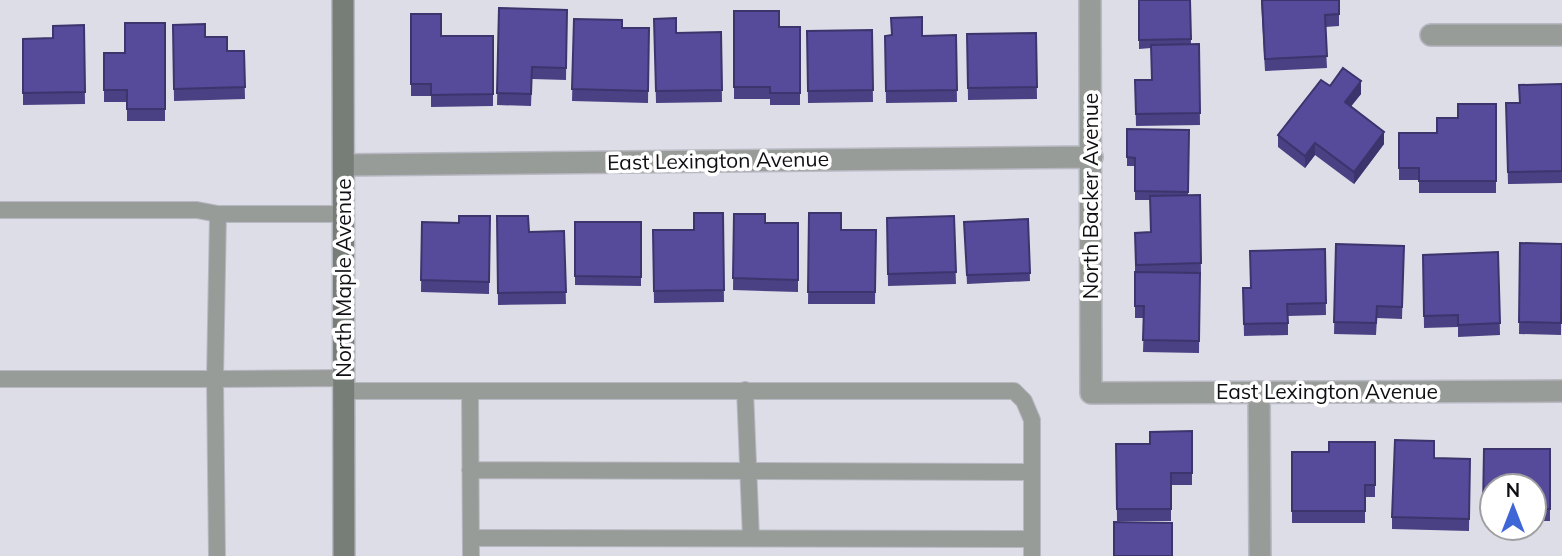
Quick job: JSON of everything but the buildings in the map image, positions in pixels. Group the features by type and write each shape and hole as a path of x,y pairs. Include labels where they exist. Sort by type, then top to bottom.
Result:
{"street":[{"name":"North Maple Avenue","path":"343,0 344,556"},
{"name":"North Backer Avenue","path":"1090,0 1091,393"},
{"path":"1431,35 1562,35"},
{"name":"East Lexington Avenue","path":"344,165 1092,157"},
{"name":"East Lexington Avenue","path":"1091,393 1562,391"},
{"path":"1259,392 1259,556"}],"lane":[{"path":"0,209 344,214"},
{"path":"217,556 215,379 218,214"},
{"path":"0,379 215,379 470,391 1014,391 1024,401 1030,413 1032,556"},
{"path":"745,390 751,538"},
{"path":"470,391 471,556"},
{"path":"470,470 1032,472"},
{"path":"471,538 1032,539"}]}
